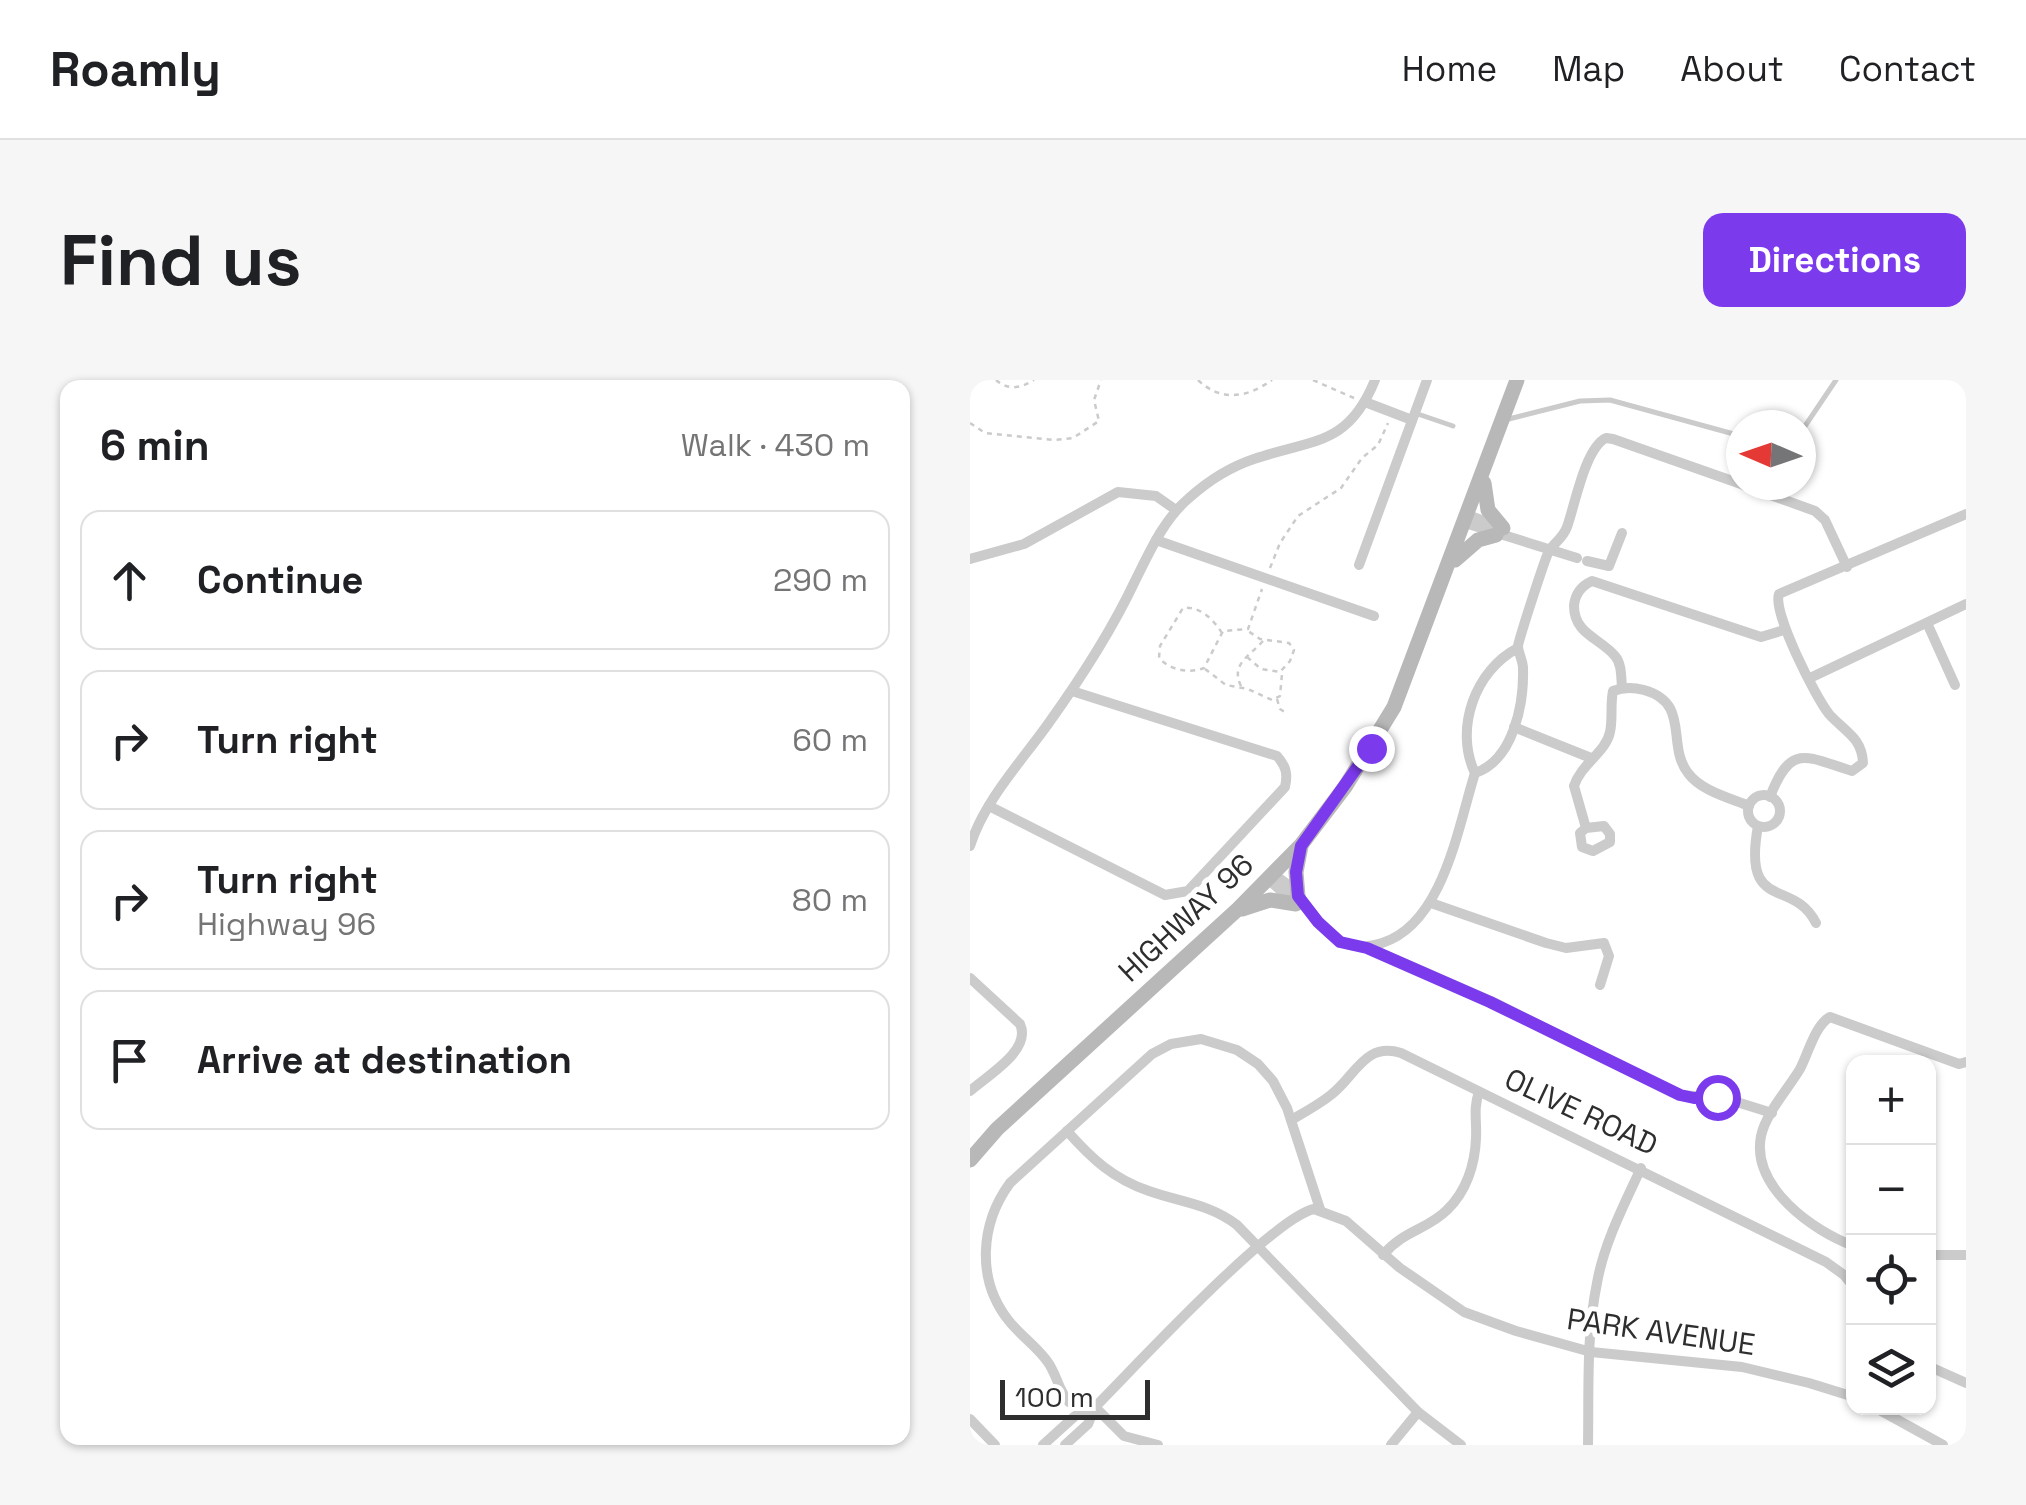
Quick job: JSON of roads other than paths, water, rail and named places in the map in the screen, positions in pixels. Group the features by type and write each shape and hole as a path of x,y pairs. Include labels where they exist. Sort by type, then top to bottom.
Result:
{"street":[{"path":"971,837 1102,644 1156,540 1176,510 1204,484 1240,464 1310,446 1330,436 1364,402 1375,380"},
{"path":"1359,565 1426,380"},
{"name":"HIGHWAY 96","path":"970,1160 991,1135 1238,909 1301,846 1346,787 1394,707 1517,380"},
{"path":"1364,402 1413,417"},
{"path":"1475,772 1500,754 1514,727 1522,688 1523,664 1518,648 1550,550 1566,533 1593,448 1606,438 1726,479"},
{"path":"1483,475 1488,510 1504,534"},
{"path":"970,559 1034,540 1118,492 1156,496 1176,510"},
{"path":"1785,500 1816,511 1825,520 1847,567"},
{"path":"1770,797 1781,769 1793,761 1814,758 1852,771 1862,763 1854,736 1828,712 1784,630 1777,605 1779,594 1955,516 1966,515"},
{"path":"1467,519 1550,550 1609,566 1622,534"},
{"path":"1449,566 1468,546 1504,534"},
{"path":"1156,540 1374,616"},
{"path":"1622,688 1616,656 1584,632 1575,616 1576,596 1592,581 1761,637 1784,630"},
{"path":"1810,678 1966,604"},
{"path":"1928,623 1955,685"},
{"path":"1367,948 1406,930 1431,904 1475,772 1467,756 1466,735 1476,692 1500,659 1518,648"},
{"path":"1586,828 1574,786 1590,758 1606,742 1611,701 1614,692 1622,688 1646,690 1658,696 1674,714 1680,755 1687,772 1700,784 1750,806"},
{"path":"989,806 1164,895 1174,895 1188,890 1284,787 1284,764 1276,756 1072,691"},
{"path":"1514,727 1590,758"},
{"path":"1758,826 1773,824 1779,817 1778,803 1770,797 1758,797 1750,806 1750,818 1758,826 1758,876 1773,892 1810,911 1816,923"},
{"path":"1300,903 1296,872 1301,846"},
{"path":"1270,877 1290,884 1300,903 1340,942 1367,948 1490,1002 1680,1095 1724,1098 1772,1113"},
{"path":"1238,909 1270,900 1300,903"},
{"path":"1431,904 1566,948 1604,942 1609,956 1600,985"},
{"path":"970,978 1020,1024 1023,1032 1020,1046 970,1091"},
{"path":"1846,1243 1807,1223 1782,1199 1762,1158 1761,1135 1822,1022 1830,1017 1959,1064 1966,1062"},
{"path":"1043,1445 1071,1419 1095,1406 1260,1246 1297,1216 1320,1209 1279,1089 1258,1064 1226,1045 1193,1040 1172,1044 1152,1054 1003,1193 992,1216 985,1252 988,1277 1001,1310 1047,1360 1062,1394 1070,1402"},
{"name":"OLIVE ROAD","path":"1292,1120 1332,1094 1362,1060 1378,1050 1401,1052 1641,1168 1826,1262 1846,1277"},
{"path":"1383,1255 1402,1236 1444,1213 1462,1190 1474,1156 1474,1111 1479,1092"},
{"path":"1067,1130 1101,1168 1144,1190 1211,1208 1237,1225 1418,1412 1461,1445"},
{"name":"HIGHWAY 96","path":"970,1148 991,1135"},
{"path":"1588,1445 1590,1352 1597,1280 1612,1232 1641,1168"},
{"name":"PARK AVENUE","path":"1320,1209 1346,1221 1383,1255 1464,1312 1590,1352 1742,1367 1809,1382 1846,1395"},
{"path":"1936,1254 1966,1256"},
{"path":"1936,1369 1966,1382"},
{"path":"1065,1445 1091,1420 1095,1406"},
{"path":"1095,1406 1124,1436 1158,1445"},
{"path":"1391,1445 1418,1412"},
{"path":"1889,1415 1944,1445"},
{"path":"970,1419 995,1445"},
{"path":"1071,1419 1082,1431"}],"lane":[{"path":"1816,410 1836,380"},
{"path":"1502,420 1566,404 1610,400 1726,432"},
{"path":"1413,417 1453,426"}]}
